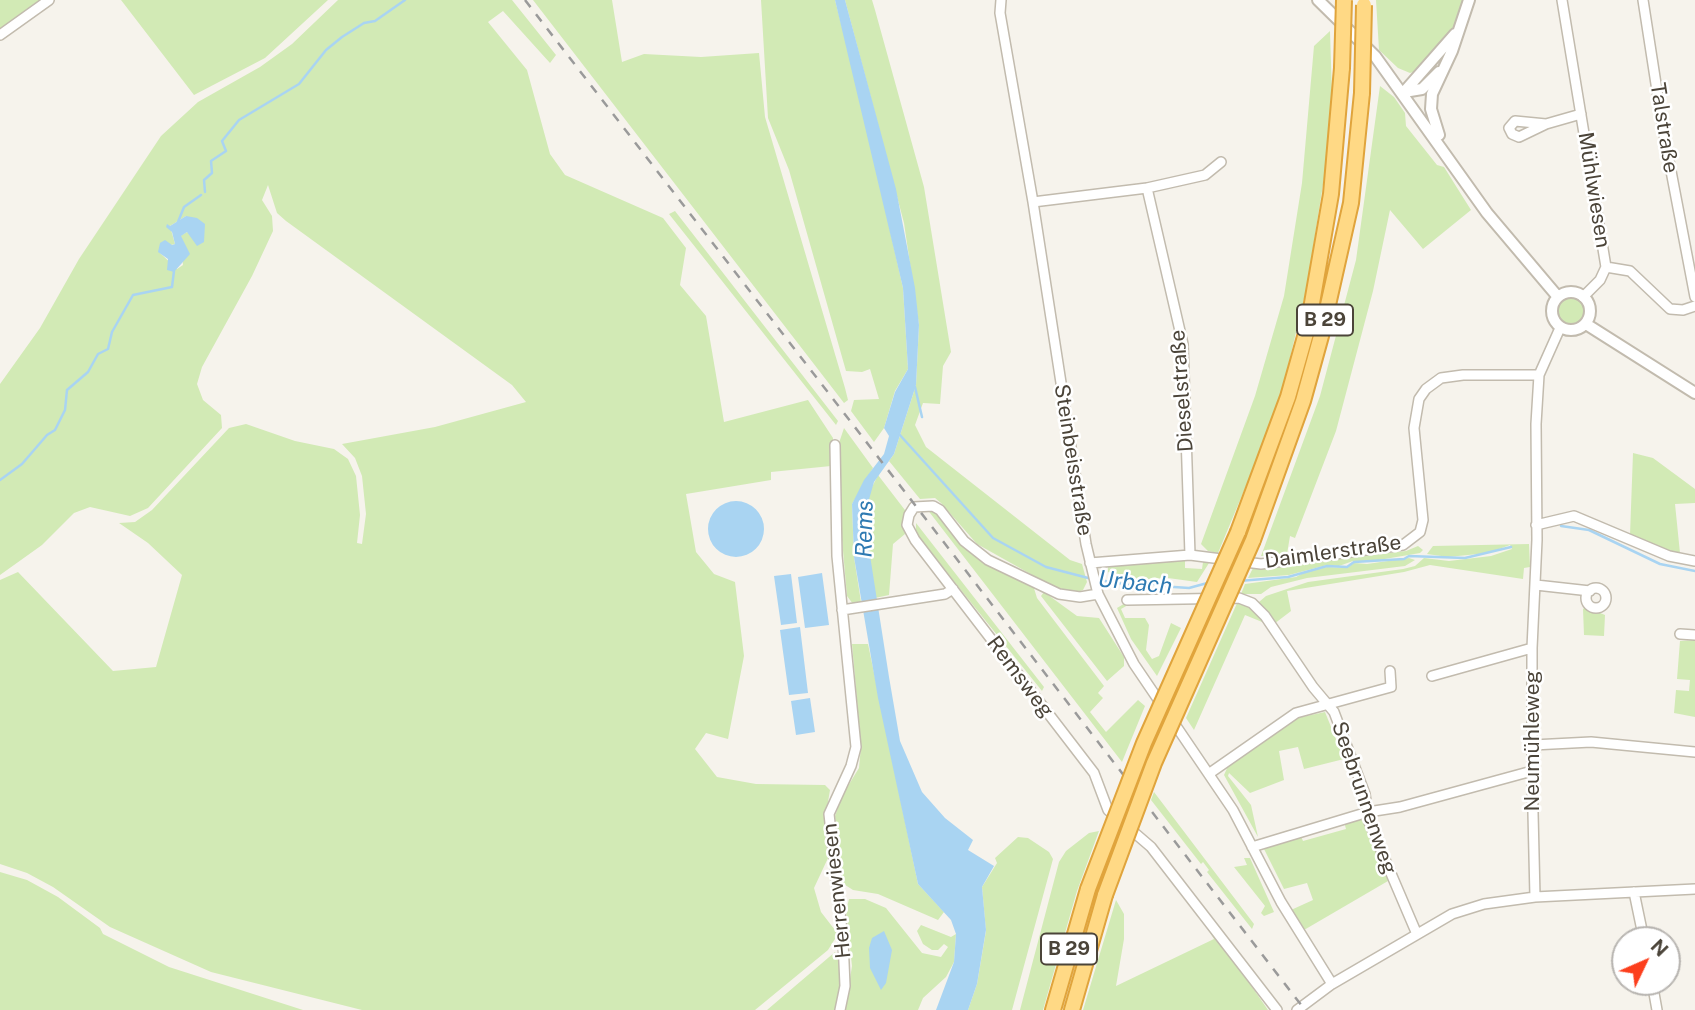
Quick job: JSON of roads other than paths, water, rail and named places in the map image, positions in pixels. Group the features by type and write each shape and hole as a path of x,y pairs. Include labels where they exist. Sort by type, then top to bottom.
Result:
{"highway":[{"name":"B 29","path":"1053,1010 1088,889 1144,743 1238,532 1288,397 1308,326 1331,194 1342,68 1344,0"},
{"name":"B 29","path":"1072,1010 1105,895 1154,763 1253,540 1299,414 1321,335 1350,203 1362,93 1364,2"}],"street":[{"path":"0,35 49,0"},
{"name":"Steinbeisstraße","path":"1001,0 1000,13 1097,591 1134,664 1210,774 1286,911 1332,984"},
{"path":"1318,0 1375,56 1404,92 1487,213 1558,297"},
{"path":"1447,153 1431,109 1432,94 1469,0"},
{"name":"Mühlwiesen","path":"1562,0 1606,267"},
{"name":"Talstraße","path":"1643,0 1663,129 1695,297"},
{"path":"1404,92 1461,25"},
{"path":"1404,92 1422,89 1442,69"},
{"name":"Mühlwiesen","path":"1546,124 1581,114"},
{"path":"1033,202 1147,188 1205,176 1221,162"},
{"name":"Dieselstraße","path":"1147,188 1183,344 1190,555"},
{"path":"1583,297 1600,280 1606,267 1630,271 1670,309 1683,310 1695,306"},
{"path":"1568,292 1583,297 1590,308 1586,324 1571,331 1560,328 1551,314 1558,297 1568,292"},
{"path":"1586,324 1695,393"},
{"name":"Neumühleweg","path":"1535,897 1532,771 1532,648 1536,585 1534,459 1539,375 1560,328"},
{"name":"Daimlerstraße","path":"1190,555 1261,564 1403,545 1420,531 1423,520 1413,428 1419,399 1426,389 1441,378 1463,375 1539,375"},
{"name":"Herrenwiesen","path":"835,445 834,498 856,747 851,766 829,814 843,940 845,986 840,1010"},
{"name":"Remsweg","path":"1097,591 1080,597 1059,594 1039,586 976,552 940,510 926,505 914,507 908,519 909,531 1094,774 1108,810 1151,847 1277,1010"},
{"path":"1536,525 1574,516 1669,556 1695,561"},
{"path":"1091,566 1190,555"},
{"path":"1536,585 1590,591"},
{"path":"842,610 945,594 953,589"},
{"name":"Seebrunnenweg","path":"1127,600 1163,601 1219,596 1238,597 1252,603 1334,712 1365,794 1368,812 1389,872 1416,932"},
{"path":"1679,634 1695,635"},
{"path":"1432,676 1532,648"},
{"path":"1210,774 1296,713 1391,687 1390,671"},
{"path":"1533,745 1591,742 1695,752"},
{"path":"1252,847 1368,812 1400,807 1532,771"},
{"path":"1297,1010 1332,984 1416,932 1452,914 1484,904 1535,897 1695,889"},
{"path":"1634,892 1641,926"}],"water":[{"name":"Rems","path":"835,0 845,0 896,189 915,288 919,325 916,385 894,454 874,482 864,517 900,741 922,792 945,818 973,840 968,850 994,866 982,887 986,930 977,984 968,1010 936,1010 954,962 956,934 951,920 918,884 878,698 854,557 852,504 864,480 884,454 889,436 884,428 895,392 908,369 903,288"},
{"path":"186,216 197,218 205,224 204,242 197,246 187,232 181,236 190,254 174,272 167,270 168,259 158,252 160,243 165,240 175,244 167,224 170,226"},
{"path":"736,501 751,506 759,514 764,529 759,544 751,552 736,557 721,552 713,544 708,529 713,514 721,506"},
{"path":"822,573 829,625 805,628 798,577"},
{"path":"791,574 797,623 781,625 774,576"},
{"path":"800,627 808,693 789,695 780,630"},
{"path":"810,698 815,732 796,735 791,701"},
{"path":"884,931 892,950 886,983 881,990 870,968 869,948 872,938"}],"waterway":[{"path":"205,192 204,180 212,173 211,161 226,151 222,141 239,120 299,84 326,50 342,37 364,23 375,21 405,0"},
{"path":"178,222 184,207 201,195"},
{"path":"0,480 22,464 47,435 55,430 65,410 67,390 88,372 98,354 108,349 112,332 133,295 172,287 174,271"},
{"path":"915,387 922,417"},
{"name":"Urbach","path":"899,434 993,538 1046,567 1092,579"},
{"name":"Urbach","path":"1561,526 1589,530 1660,564 1695,571"},
{"name":"Urbach","path":"1239,581 1288,577 1327,566 1347,567 1354,562 1404,559 1409,556 1465,558 1511,547"},
{"name":"Urbach","path":"1099,580 1136,586 1152,583 1189,588 1211,582"}],"railway":[{"path":"525,0 1305,1010"}]}
